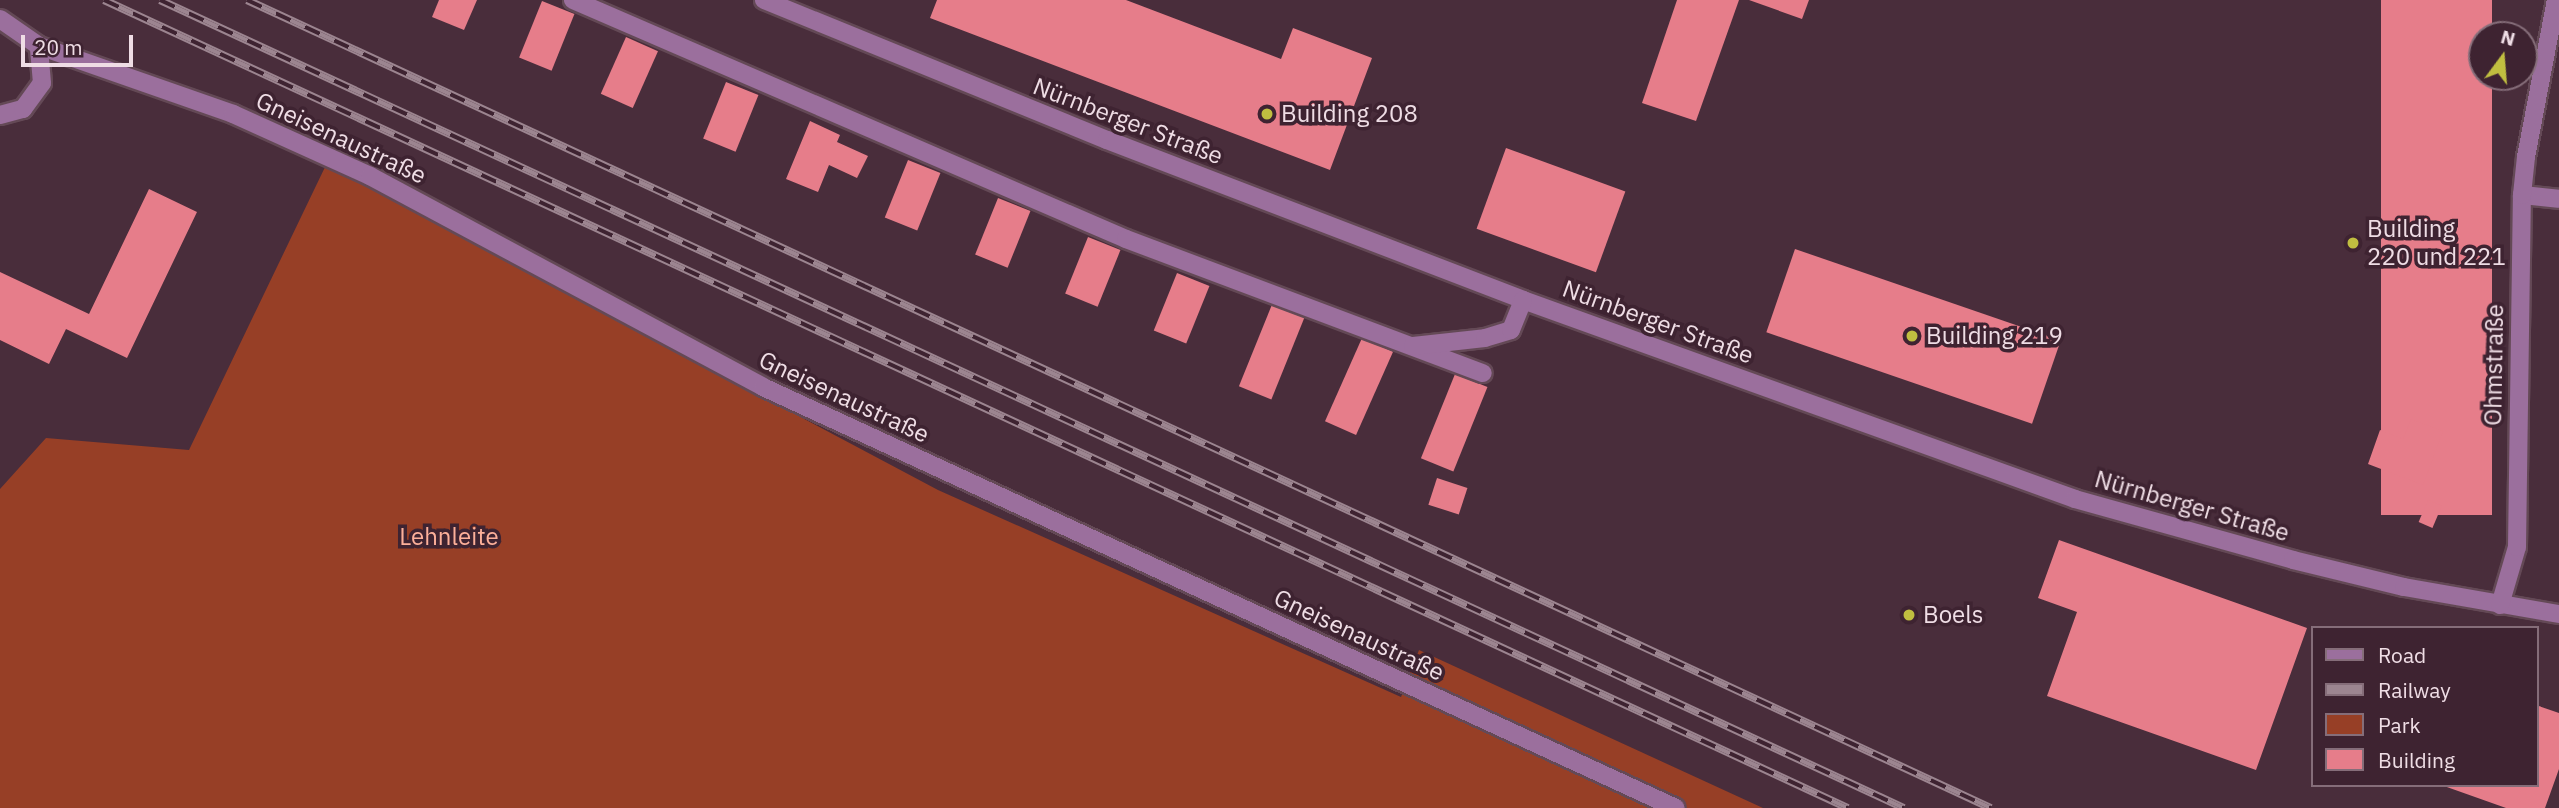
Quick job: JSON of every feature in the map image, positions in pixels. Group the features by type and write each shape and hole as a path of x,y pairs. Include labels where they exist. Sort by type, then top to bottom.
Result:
{"street":[{"name":"Nürnberger Straße","path":"764,0 1107,140 1523,300 2075,499 2305,563 2404,587 2559,614"},
{"name":"Ohmstraße","path":"2500,605 2517,547 2522,195 2526,157 2556,0"},
{"path":"579,2 1126,239 1483,373"},
{"name":"Gneisenaustraße","path":"0,19 39,46 233,114 370,176 763,387 1676,808"},
{"path":"0,115 23,109 42,83 39,46"},
{"path":"2522,195 2559,199"},
{"path":"1409,346 1485,338 1511,330 1523,300"}],"green space":[{"name":"Lehnleite","path":"326,165 938,490 1401,697 1419,650 1763,808 0,808 0,489 46,438 189,450"}],"building":[{"path":"439,0 477,0 464,30 432,17"},
{"name":"Building 208","path":"937,0 1126,0 1281,59 1293,28 1372,58 1330,170 930,18"},
{"path":"1677,0 1739,0 1696,121 1642,103"},
{"path":"1749,0 1809,0 1802,19"},
{"path":"2381,0 2492,0 2492,21 2468,21 2468,91 2492,91 2492,515 2381,515"},
{"path":"542,1 574,14 552,71 519,58"},
{"path":"626,37 658,51 633,108 601,94"},
{"path":"726,82 758,95 736,152 703,139"},
{"path":"810,121 840,135 837,142 868,156 857,178 829,165 818,192 786,179"},
{"path":"1506,148 1625,191 1596,272 1477,229"},
{"path":"908,160 940,173 917,231 885,217"},
{"path":"149,189 197,212 127,358 66,329 49,364 0,340 0,272 89,314"},
{"path":"998,198 1030,211 1008,268 975,255"},
{"path":"1088,237 1120,250 1098,307 1065,294"},
{"name":"Building 219","path":"1795,249 2061,340 2032,424 1766,332"},
{"path":"1177,273 1209,286 1186,344 1154,330"},
{"path":"1273,302 1305,315 1271,399 1239,386"},
{"path":"1362,338 1393,352 1356,435 1325,421"},
{"path":"1455,374 1487,387 1453,471 1421,458"},
{"path":"2411,419 2443,431 2423,485 2368,464 2380,430 2403,439"},
{"path":"1437,478 1467,488 1459,515 1428,505"},
{"path":"2428,500 2442,506 2432,528 2419,522"},
{"path":"2059,540 2307,628 2256,770 2047,696 2077,612 2038,598"},
{"path":"2538,706 2559,713 2559,769 2545,808 2506,808 2447,787 2538,787"}],"railway":[{"path":"104,0 1848,808"},
{"path":"160,0 1904,808"},
{"path":"247,0 1991,808"}],"place":[{"name":"Building 208","path":"1267,114"},
{"name":"Building 220 und 221","path":"2353,243"},
{"name":"Building 219","path":"1912,336"},
{"name":"Boels","path":"1909,615"}]}
